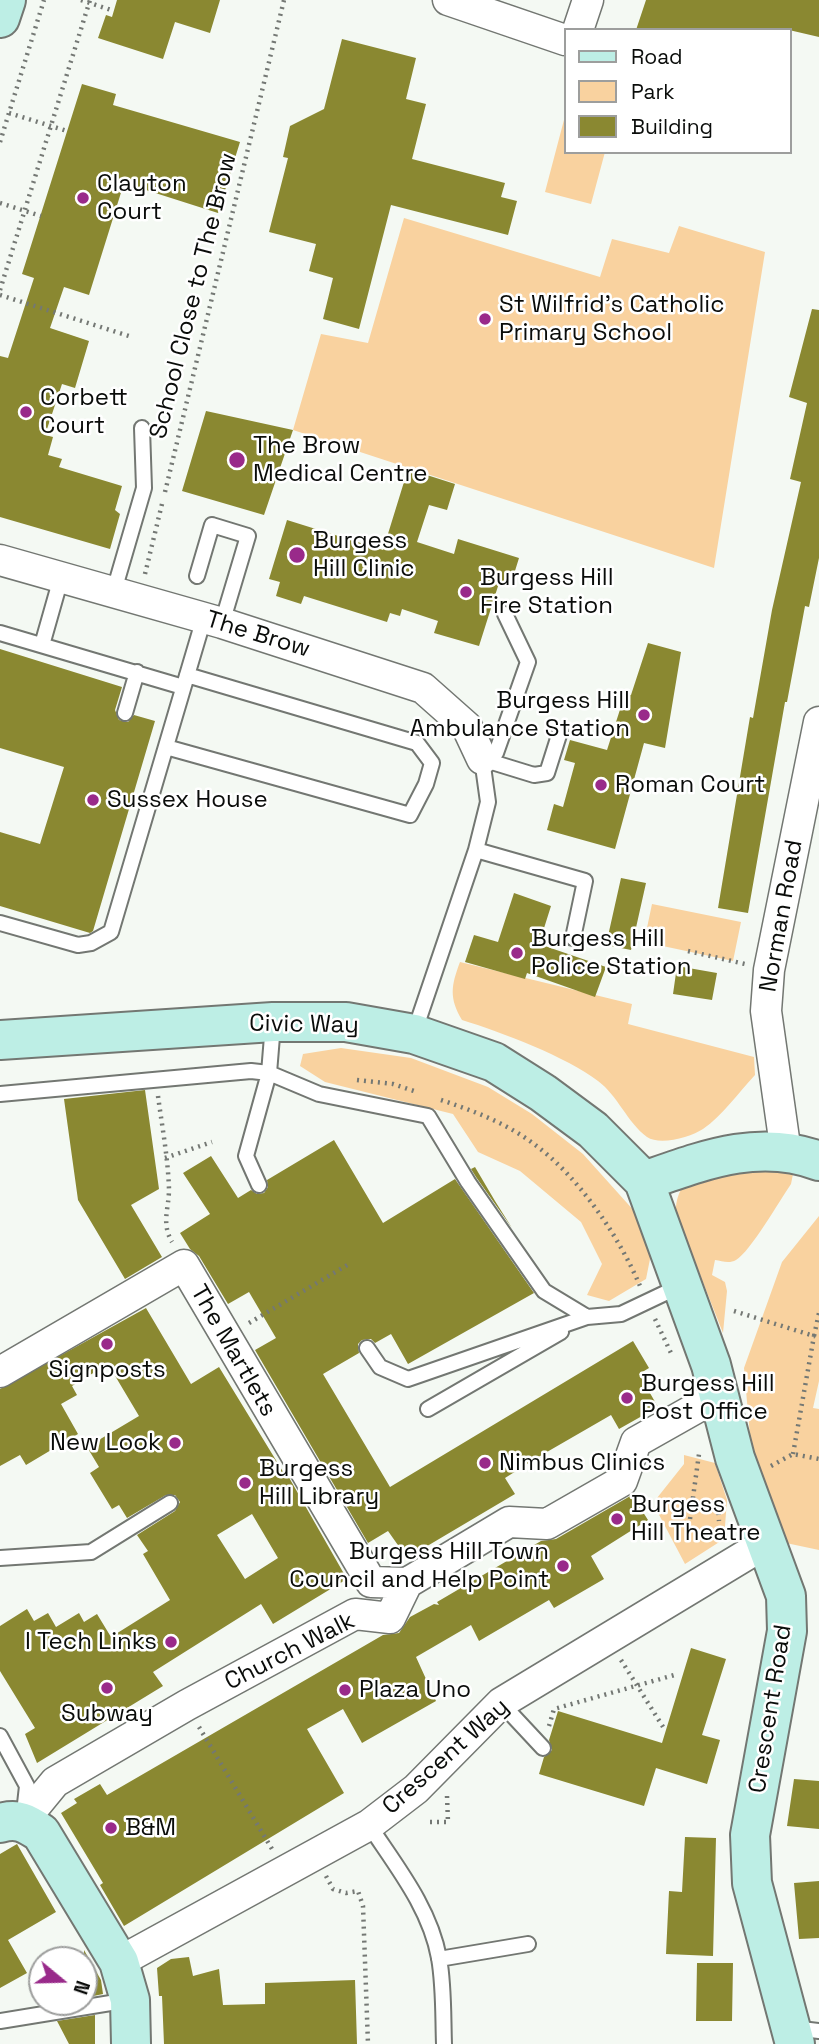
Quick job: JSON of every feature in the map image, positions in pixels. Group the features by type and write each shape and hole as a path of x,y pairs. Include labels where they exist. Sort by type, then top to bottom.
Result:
{"street":[{"path":"0,18 6,0"},
{"path":"448,0 564,40"},
{"path":"579,28 588,0"},
{"name":"The Brow","path":"0,560 213,621 423,688 467,727 482,760"},
{"name":"Norman Road","path":"802,1157 766,1011 769,970 819,722"},
{"name":"Civic Way","path":"0,1040 273,1022 346,1022 414,1034 494,1062 593,1130 644,1181"},
{"path":"644,1181 717,1156 764,1150 802,1157"},
{"name":"Crescent Road","path":"644,1181 681,1285 708,1402 735,1458 786,1596 787,1631 750,1835 752,1883 802,2034"},
{"name":"The Martlets","path":"0,1372 184,1265 224,1337 371,1582"},
{"path":"355,1614 371,1582 407,1583 509,1522 547,1524 622,1481 636,1442 708,1402"},
{"name":"Crescent Way","path":"119,1962 369,1825 416,1789 501,1703 766,1543"},
{"name":"Church Walk","path":"11,1822 55,1782 187,1705 355,1614 390,1618 407,1583"},
{"path":"11,1822 41,1833 119,1962 130,2000 131,2044"}],"lane":[{"path":"126,597 144,488 142,428"},
{"path":"0,923 78,945 91,943 111,932 185,681 248,536 212,525 197,576"},
{"path":"42,645 61,578"},
{"path":"482,760 496,752 528,662 505,614"},
{"path":"0,633 137,673 185,681 417,743 432,763 426,784 410,815 166,747"},
{"path":"125,713 137,673"},
{"path":"482,760 534,775 547,773 560,732"},
{"name":"The Brow","path":"414,1034 476,850 488,802 482,760"},
{"path":"476,850 585,881 573,938"},
{"path":"259,1185 246,1156 269,1073 273,1022"},
{"path":"0,1094 251,1071 269,1073 319,1094 428,1116 468,1182 544,1291 587,1317"},
{"path":"367,1348 380,1367 408,1379 587,1317 621,1314 681,1285"},
{"path":"428,1409 587,1317"},
{"path":"0,1558 91,1552 170,1503"},
{"path":"501,1703 543,1748"},
{"path":"0,1737 27,1786 11,1822"},
{"path":"369,1825 415,1894 439,1959 444,2044"},
{"path":"439,1959 528,1944"},
{"path":"0,2021 130,2000"}],"path":[{"path":"0,142 44,0"},
{"path":"81,0 114,11"},
{"name":"School Close to The Brow","path":"126,597 284,0"},
{"path":"89,1 0,293 129,336"},
{"path":"9,113 67,131"},
{"path":"0,203 41,216"},
{"path":"688,951 769,970"},
{"path":"353,1079 393,1084 419,1093"},
{"path":"157,1081 169,1191 164,1212 167,1233 184,1265"},
{"path":"432,1097 485,1115 535,1145 590,1200 631,1266 676,1364"},
{"path":"165,1158 212,1142"},
{"path":"224,1337 349,1264"},
{"path":"734,1311 816,1337"},
{"path":"793,1454 819,1313"},
{"path":"690,1518 708,1402"},
{"path":"775,1478 771,1466 793,1454 819,1459"},
{"path":"608,1637 636,1687 665,1730"},
{"path":"543,1748 554,1709 677,1674"},
{"path":"187,1705 285,1871"},
{"path":"314,1855 333,1889 346,1893 358,1891 363,1906 368,2044"}],"green space":[{"path":"564,120 564,154 604,154 591,204 545,192"},
{"path":"404,218 600,277 612,239 669,253 679,226 765,252 714,568 293,430 321,334 368,343"},
{"path":"652,904 741,922 733,961 644,942"},
{"path":"460,962 632,1004 628,1024 754,1057 755,1075 724,1111 703,1129 675,1139 653,1140 640,1131 605,1087 585,1072 533,1046 462,1020 453,998"},
{"path":"341,1048 411,1058 488,1087 532,1114 583,1154 636,1213 651,1254 646,1279 609,1301 587,1295 602,1264 581,1222 520,1171 478,1152 453,1114 325,1082 300,1066 303,1054"},
{"path":"790,1168 793,1174 791,1184 749,1247 736,1260 715,1260 712,1275 725,1282 727,1291 723,1333 676,1214 679,1195 687,1182 700,1174 717,1169"},
{"path":"819,1216 819,1381 813,1408 819,1409 819,1550 786,1543 752,1458 744,1368 782,1262"},
{"path":"684,1455 715,1463 727,1500 724,1539 685,1564 656,1509 661,1505 657,1498 684,1464"}],"building":[{"path":"117,0 220,0 210,33 175,22 163,59 98,38 106,15 112,17"},
{"path":"646,0 819,0 819,37 791,30 791,28 637,28"},
{"path":"342,39 416,58 406,99 426,104 412,159 505,183 501,197 517,201 508,235 391,205 359,329 323,319 333,278 309,271 316,244 269,232 288,158 283,157 290,126 324,109"},
{"path":"82,84 116,94 113,105 240,142 218,213 124,183 89,295 64,287 50,328 89,341 75,388 62,384 45,435 53,437 48,455 62,459 59,467 122,486 115,510 120,514 110,549 0,517 0,356 8,358 34,278 22,274"},
{"path":"812,309 819,310 819,558 809,607 805,606 785,702 748,913 718,908 750,717 753,718 772,610 801,482 790,479 807,403 789,397"},
{"name":"The Brow Medical Centre","path":"206,411 293,430 264,515 182,491"},
{"path":"408,469 455,484 447,510 429,505 417,542 454,554 458,539 519,558 510,587 499,583 479,646 434,633 438,621 402,609 400,616 390,613 387,622 304,596 301,604 276,596 280,582 269,579 287,520 383,550"},
{"path":"648,643 681,652 665,748 644,743 615,849 547,830 554,804 563,807 575,763 564,760 570,740 607,750 625,694 631,695"},
{"name":"Sussex House","path":"0,649 122,687 115,710 119,720 128,722 134,715 155,721 93,931 90,933 0,906 0,832 40,844 64,767 0,748"},
{"path":"621,878 646,883 631,950 606,945"},
{"name":"Burgess Hill Police Station","path":"514,893 551,906 539,944 606,967 595,997 527,973 525,979 465,962 474,935 498,942"},
{"path":"677,966 717,973 712,1000 673,994"},
{"path":"145,1090 159,1189 131,1205 162,1257 125,1279 78,1200 64,1099"},
{"path":"334,1140 383,1223 455,1179 534,1293 408,1364 391,1334 375,1343 371,1339 362,1340 358,1344 359,1353 323,1374 390,1487 633,1341 649,1368 639,1374 658,1407 619,1429 611,1415 540,1456 505,1478 515,1494 407,1558 388,1531 368,1543 255,1350 276,1338 249,1292 228,1304 199,1256 190,1249 180,1233 210,1214 183,1173 211,1156 238,1198 251,1190 257,1194 264,1193 268,1187 267,1180"},
{"path":"475,1167 495,1201 512,1228 471,1169"},
{"path":"146,1308 191,1384 219,1367 285,1475 287,1474 347,1579 273,1624 261,1604 153,1672 163,1686 37,1763 25,1734 35,1728 0,1671 0,1626 27,1609 34,1621 48,1613 56,1627 79,1613 84,1622 97,1614 111,1637 170,1600 143,1554 148,1551 137,1535 175,1511 180,1502 175,1495 166,1495 127,1518 119,1505 112,1509 90,1473 99,1467 87,1447 139,1416 108,1364 72,1386 77,1395 61,1404 78,1434 26,1465 20,1455 0,1466 0,1389","holes":["252,1514 278,1558 245,1579 217,1535"]},
{"path":"632,1495 648,1520 591,1556 604,1579 554,1608 549,1600 479,1641 471,1625 416,1657 436,1701 362,1743 343,1709 307,1729 344,1793 124,1926 100,1885 103,1883 61,1813 77,1803 74,1799 100,1784 107,1795 383,1635 399,1633 410,1617 434,1604 439,1605 437,1602 541,1541 556,1539"},
{"path":"691,1648 726,1659 702,1735 720,1740 707,1784 656,1768 644,1806 539,1774 544,1757 552,1750 549,1740 558,1711 662,1743"},
{"path":"794,1779 819,1781 819,1829 787,1826"},
{"path":"685,1837 716,1838 713,1956 666,1954 669,1891 682,1892"},
{"path":"17,1844 56,1912 8,1940 27,1973 0,1988 0,1854"},
{"path":"819,1881 819,1938 799,1939 794,1883"},
{"path":"189,1957 193,1976 219,1969 223,2005 265,2004 265,1983 355,1980 357,2044 164,2044 162,1996 159,1996 157,1968 171,1959"},
{"path":"697,1963 733,1963 732,2021 696,2021"},
{"path":"98,1975 101,1980 103,1994 98,1995"},
{"path":"95,2016 95,2044 69,2044 57,2021"}],"place":[{"name":"Clayton Court","path":"83,198"},
{"name":"St Wilfrid's Catholic Primary School","path":"485,319"},
{"name":"Corbett Court","path":"26,412"},
{"name":"The Brow Medical Centre","path":"237,460"},
{"name":"Burgess Hill Clinic","path":"297,555"},
{"name":"Burgess Hill Fire Station","path":"466,592"},
{"name":"Burgess Hill Ambulance Station","path":"644,715"},
{"name":"Roman Court","path":"601,785"},
{"name":"Sussex House","path":"93,800"},
{"name":"Burgess Hill Police Station","path":"517,953"},
{"name":"Signposts","path":"107,1344"},
{"name":"Burgess Hill Post Office","path":"627,1398"},
{"name":"New Look","path":"175,1443"},
{"name":"Nimbus Clinics","path":"485,1463"},
{"name":"Burgess Hill Library","path":"245,1483"},
{"name":"Burgess Hill Theatre","path":"617,1519"},
{"name":"Burgess Hill Town Council and Help Point","path":"563,1566"},
{"name":"I Tech Links","path":"171,1642"},
{"name":"Subway","path":"107,1688"},
{"name":"Plaza Uno","path":"345,1690"},
{"name":"B&M","path":"111,1828"}]}
